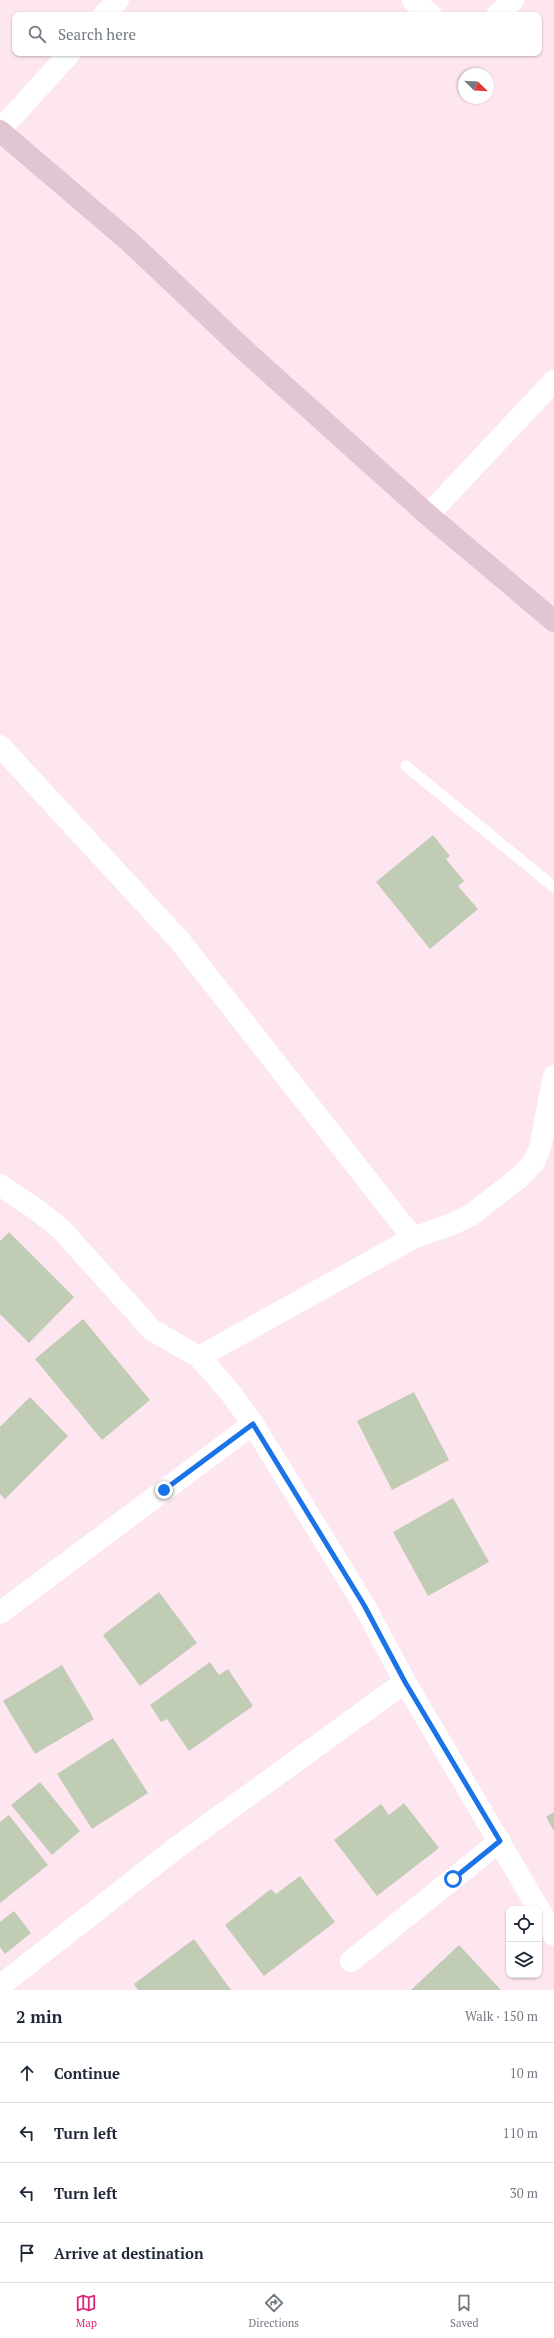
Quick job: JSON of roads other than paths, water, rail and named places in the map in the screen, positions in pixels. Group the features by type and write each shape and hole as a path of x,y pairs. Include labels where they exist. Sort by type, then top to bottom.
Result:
{"main road":[{"path":"0,130 130,242 241,347 428,515 554,622"}],"street":[{"path":"107,12 118,0"},
{"path":"413,0 427,12"},
{"path":"500,12 513,0"},
{"path":"0,130 67,56"},
{"path":"428,515 554,381"},
{"path":"0,746 180,941 413,1238"},
{"path":"199,1358 413,1238 452,1224 471,1215 521,1176 534,1162 540,1148 554,1076"},
{"path":"0,1185 37,1210 60,1228 152,1330 199,1358 230,1392 253,1424 364,1605 405,1682 554,1935"},
{"path":"0,1613 253,1424"},
{"path":"0,1986 176,1848 405,1682"},
{"path":"351,1961 500,1841"}],"lane":[{"path":"406,766 554,887"}]}
